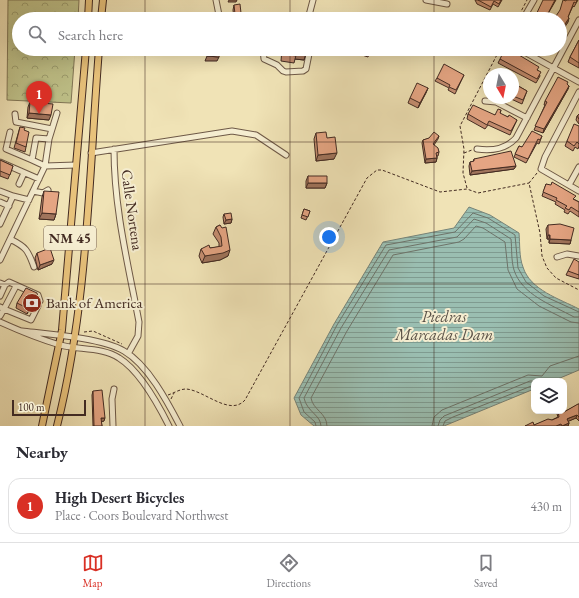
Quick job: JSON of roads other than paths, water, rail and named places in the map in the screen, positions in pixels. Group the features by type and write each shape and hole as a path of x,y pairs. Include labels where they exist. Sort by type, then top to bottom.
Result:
{"main road":[{"path":"88,12 89,0"},
{"path":"102,12 103,0"},
{"name":"NM 45","path":"42,426 61,336 68,279 85,56"},
{"name":"NM 45","path":"57,426 74,347 85,248 98,56"}],"street":[{"path":"216,0 218,12"},
{"path":"310,12 313,0"},
{"path":"426,0 447,4"},
{"path":"526,12 534,0"},
{"path":"567,44 579,20"},
{"path":"264,56 264,59 277,65 286,72 303,71 306,69 309,56"},
{"path":"531,56 579,82"},
{"path":"477,149 485,150 498,148 512,142 561,56"},
{"path":"579,92 545,157 541,169 579,191"},
{"path":"500,104 526,118"},
{"path":"0,260 45,166 49,139 57,113"},
{"path":"15,114 16,122 52,129"},
{"name":"Calle Nortena","path":"128,354 138,336 139,326 116,199 114,184 114,149 232,131 256,135 286,155"},
{"path":"10,132 6,149 45,166 76,165"},
{"path":"32,160 36,138 49,139"},
{"path":"91,153 114,149"},
{"path":"0,162 39,179"},
{"path":"569,185 579,167"},
{"path":"19,184 24,172"},
{"path":"0,190 13,196 29,200"},
{"path":"33,191 44,193 48,190"},
{"path":"0,224 13,196"},
{"path":"0,202 9,206"},
{"path":"10,239 24,246 34,267"},
{"path":"0,248 3,253"},
{"path":"557,257 567,254 579,256"},
{"path":"0,296 3,284 9,282 38,295 39,304 31,320 2,308"},
{"path":"0,316 2,308 16,286"},
{"path":"0,322 28,336 59,345 108,353 120,358 128,364 156,401 170,426"},
{"path":"18,331 75,338 111,345 128,354 141,365 164,397 180,426"},
{"path":"112,426 112,399 114,389"}],"water":[{"name":"Piedras Marcadas Dam","path":"469,207 490,215 519,233 520,255 523,267 532,282 546,293 579,309 579,370 560,378 531,378 531,390 444,426 314,426 301,415 294,398 334,324 383,242 454,228"}],"place":[{"name":"High Desert Bicycles","path":"39,114"},
{"name":"Bank of America","path":"32,303"}]}
